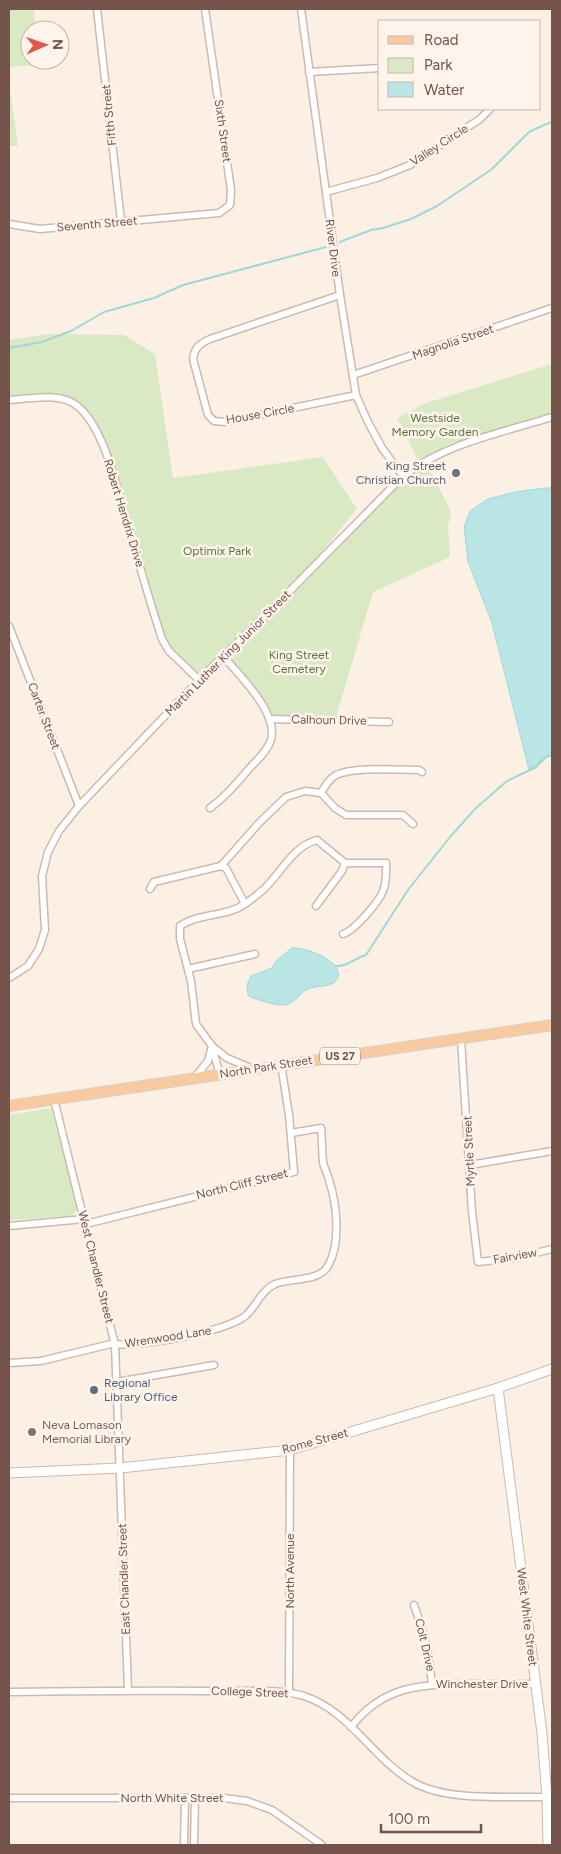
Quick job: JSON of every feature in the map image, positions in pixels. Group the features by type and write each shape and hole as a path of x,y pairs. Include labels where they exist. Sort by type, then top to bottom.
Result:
{"main road":[{"name":"North Park Street","path":"9,1106 552,1025"}],"street":[{"name":"Fifth Street","path":"97,9 121,221"},
{"name":"Sixth Street","path":"185,216 219,213 230,205 232,190 205,9"},
{"name":"River Drive","path":"301,9 340,295 356,395 382,448 403,476"},
{"path":"309,72 378,68"},
{"name":"Valley Circle","path":"326,192 378,178 410,165 480,119 489,110"},
{"name":"Seventh Street","path":"9,224 40,229 185,216"},
{"name":"House Circle","path":"340,295 210,339 198,345 194,351 193,360 208,415 214,421 233,421 356,395"},
{"name":"Magnolia Street","path":"353,376 552,308"},
{"name":"Robert Hendrix Drive","path":"9,400 60,398 76,405 87,417 97,432 109,461 162,639 169,651 199,680"},
{"name":"Martin Luther King Junior Street","path":"9,978 28,966 39,949 44,930 42,876 48,852 59,831 79,806 199,680 403,476 422,462 446,450 552,417"},
{"name":"Carter Street","path":"9,626 11,639 79,806"},
{"path":"210,808 222,800 264,753 271,740 272,726 270,719 251,690 223,656"},
{"name":"Calhoun Drive","path":"270,719 389,722"},
{"path":"321,793 335,776 352,770 419,770 422,772"},
{"path":"150,889 154,882 221,866 286,796 305,791 321,793 335,808 346,815 403,815 413,824"},
{"path":"253,1069 227,1058 212,1046 196,1024 188,969 180,939 180,926 187,921 235,909 245,904 264,889 295,853 310,842 317,840 345,863 386,863 387,879 383,893 362,919 349,932 343,934"},
{"path":"316,906 342,872 345,863"},
{"path":"221,866 226,868 245,904"},
{"path":"188,969 255,954"},
{"name":"Myrtle Street","path":"462,1039 472,1212 478,1262"},
{"path":"212,1046 220,1075"},
{"path":"195,1078 208,1061 212,1046"},
{"name":"North Cliff Street","path":"9,1226 85,1221 294,1172 291,1133 281,1064"},
{"name":"West Chandler Street","path":"54,1099 115,1345 120,1468"},
{"name":"Wrenwood Lane","path":"115,1345 171,1339 228,1325 246,1316 264,1291 274,1284 316,1276 328,1268 336,1237 336,1211 330,1181 324,1165 321,1128 291,1133"},
{"path":"470,1165 552,1152"},
{"name":"Fairview","path":"478,1262 515,1258 552,1249"},
{"path":"9,1363 41,1361 111,1344 115,1345"},
{"path":"117,1382 214,1365"},
{"name":"Rome Street","path":"9,1473 120,1468 290,1450 498,1388 552,1369"},
{"name":"West White Street","path":"498,1388 536,1684 548,1797 548,1845"},
{"name":"North Avenue","path":"289,1692 290,1450"},
{"name":"East Chandler Street","path":"120,1468 128,1690"},
{"name":"Colt Drive","path":"414,1605 426,1643 432,1684"},
{"name":"Winchester Drive","path":"351,1727 366,1711 390,1694 404,1689 445,1683 536,1684"},
{"name":"College Street","path":"9,1692 128,1690 289,1692 322,1705 351,1727 400,1773 414,1783 434,1792 466,1796 548,1797"},
{"name":"North White Street","path":"9,1798 224,1798 247,1801 272,1810 322,1845"},
{"path":"185,1798 184,1844 194,1844 195,1798"}],"green space":[{"path":"9,9 34,9 35,20 20,20 20,66 9,67"},
{"path":"9,80 18,146 9,146"},
{"name":"Optimix Park","path":"48,334 124,335 155,354 173,478 323,457 357,509 294,586 199,680 169,651 97,432 76,405 60,398 9,400 9,340"},
{"name":"Westside Memory Garden","path":"552,364 552,412 449,444 418,460 397,418 426,403"},
{"name":"King Street Cemetery","path":"428,465 451,512 448,526 450,557 373,592 336,717 272,716 230,659 409,475"},
{"path":"51,1108 78,1209 72,1216 9,1220 9,1115"}],"water":[{"path":"552,488 552,755 546,757 529,770 492,623 468,561 464,527 470,511 488,499 515,492"},
{"path":"292,948 315,953 331,962 336,967 338,973 335,982 308,989 286,1005 278,1005 252,998 248,995 247,985 251,976 272,968 276,961"}],"waterway":[{"path":"340,242 371,230 411,219 437,206 492,169 529,132 552,122"},
{"path":"9,348 42,342 71,331 104,312 154,298 183,285 326,247"},
{"path":"336,966 345,965 366,955 408,890 450,837 476,808 507,781 536,767 546,757 552,755"}],"place":[{"name":"King Street Christian Church","path":"456,473"},
{"name":"Regional Library Office","path":"94,1390"},
{"name":"Neva Lomason Memorial Library","path":"32,1432"}]}
